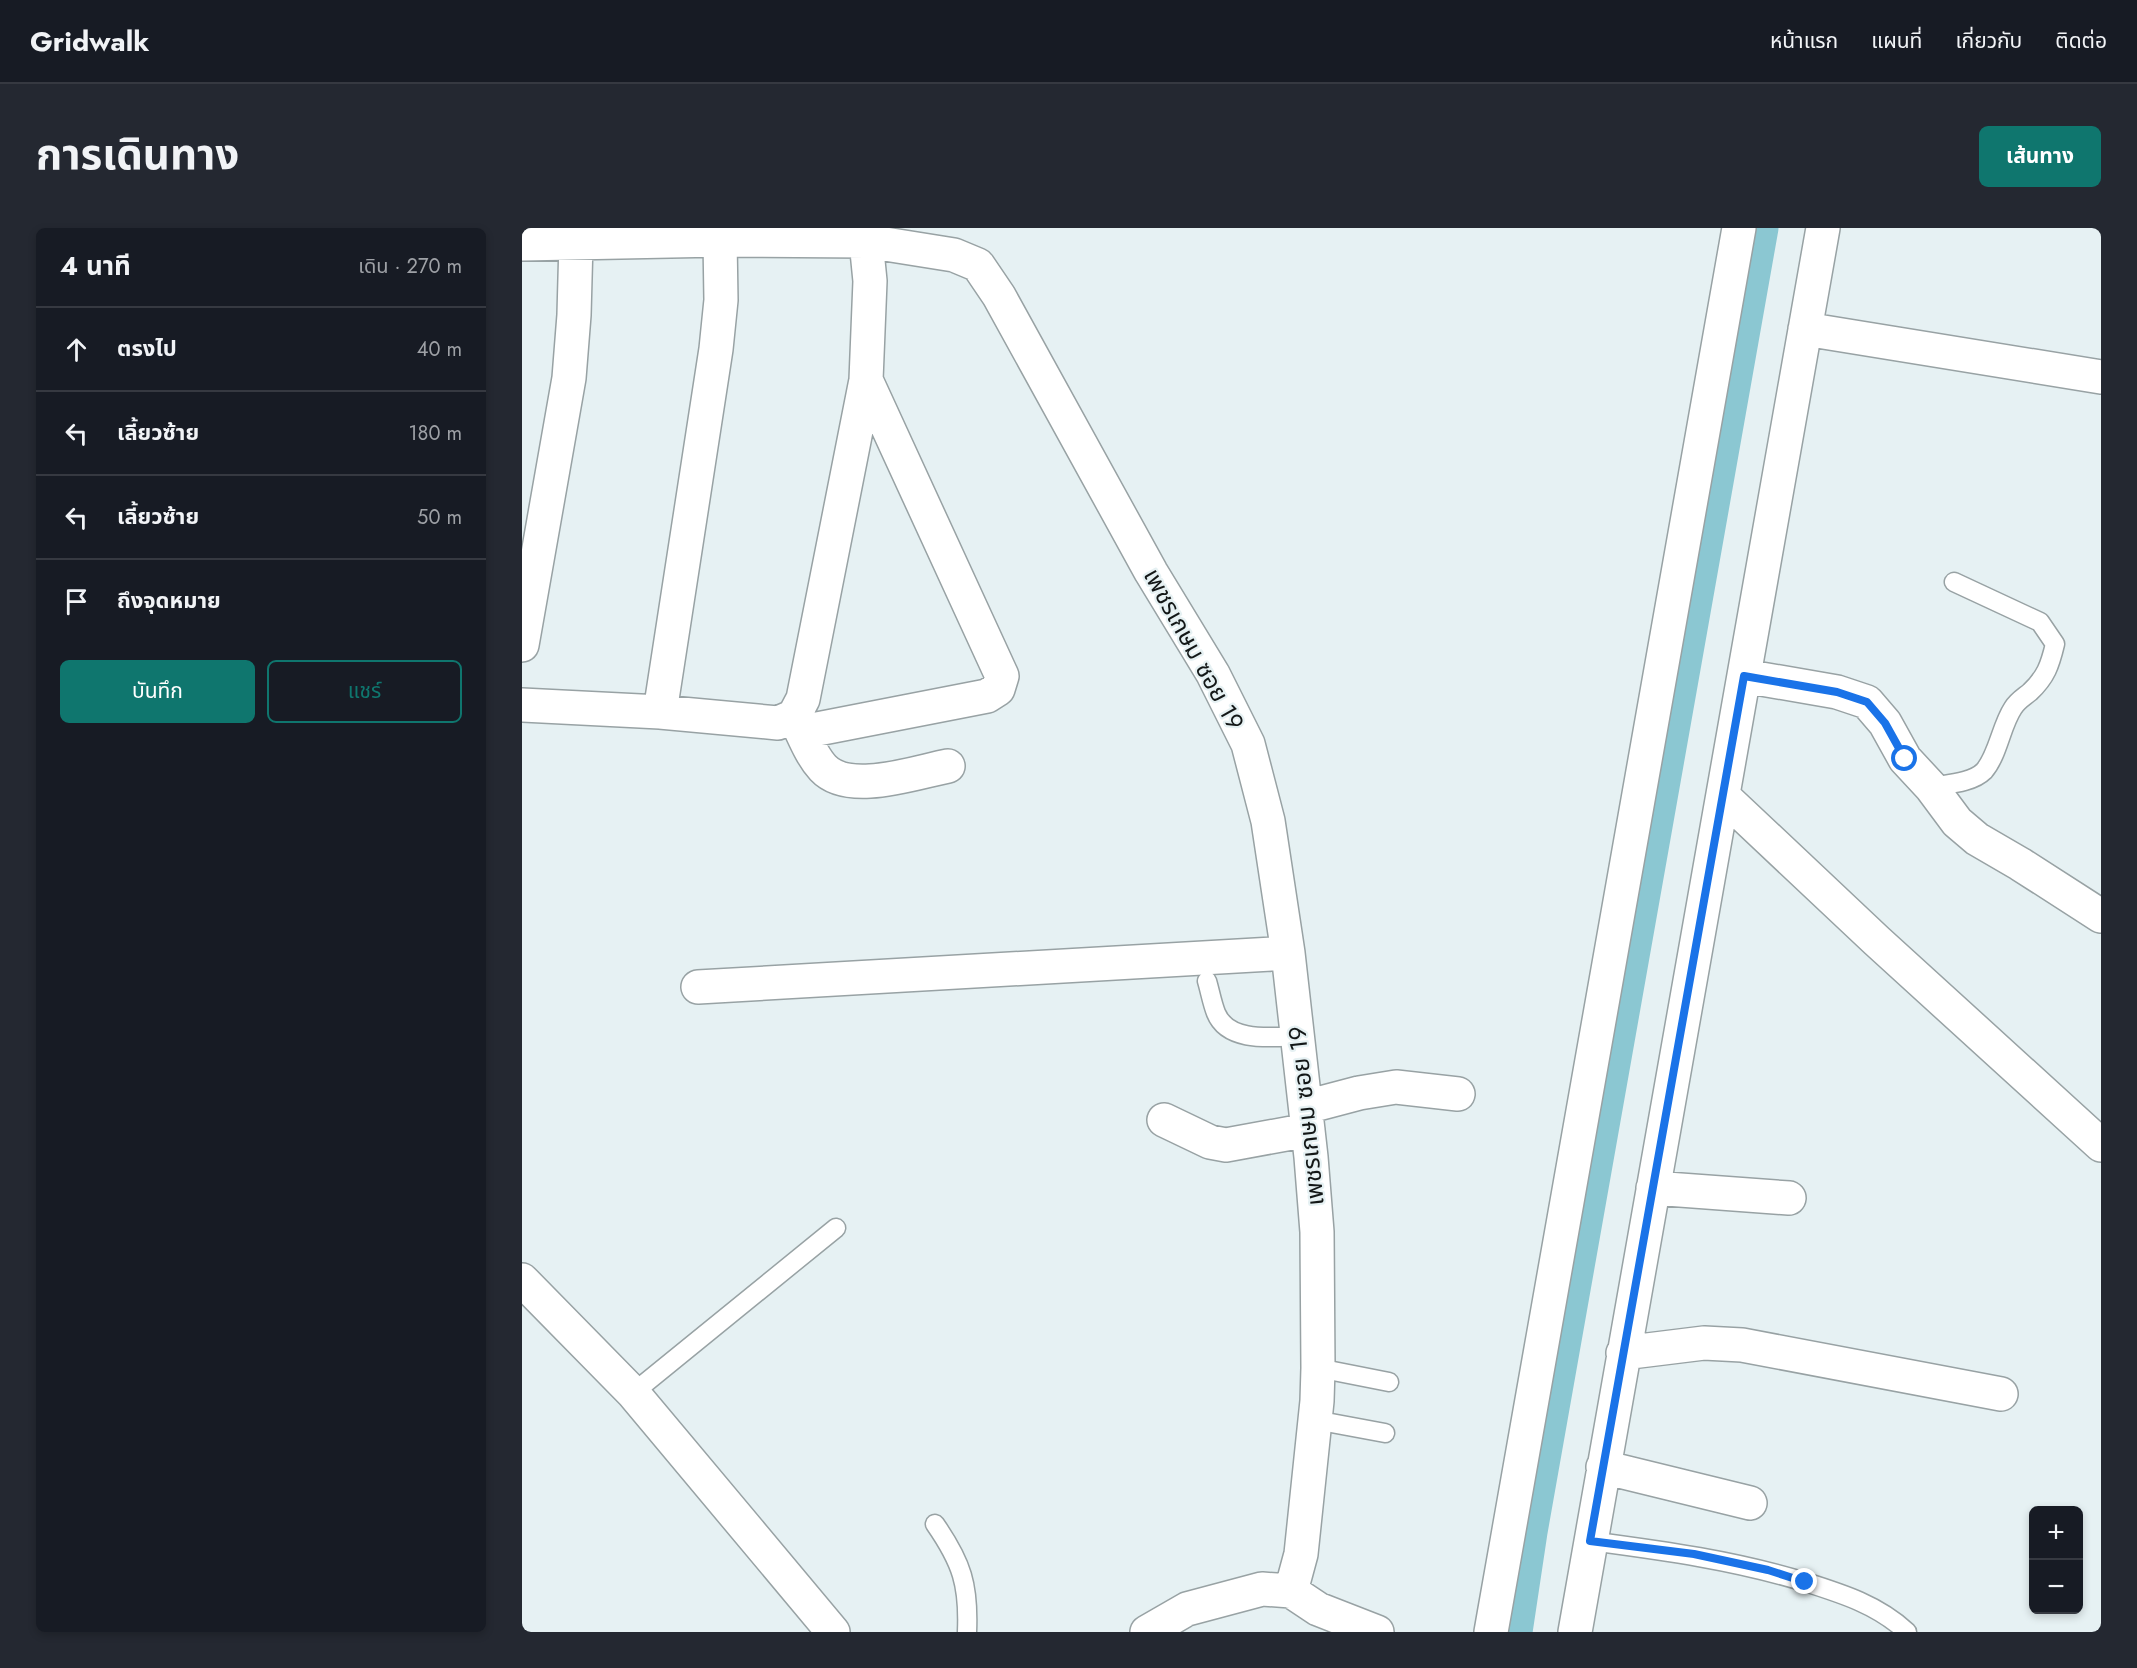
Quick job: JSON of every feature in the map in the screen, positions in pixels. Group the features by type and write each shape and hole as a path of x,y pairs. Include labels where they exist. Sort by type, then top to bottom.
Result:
{"street":[{"path":"1491,1632 1738,228"},
{"path":"1575,1632 1823,228"},
{"path":"660,712 716,349 721,300 720,240"},
{"name":"เพชรเกษม ซอย 19","path":"522,244 720,240 866,241 954,255 978,266 999,296 1151,572 1213,674 1248,744 1268,821 1288,952 1317,1232 1318,1368 1315,1420 1301,1554 1290,1591"},
{"path":"866,241 870,281 866,380 798,724 815,758 825,770 838,778 854,782 875,781 948,766"},
{"path":"522,645 568,378 574,315 576,242"},
{"path":"1805,329 2101,377"},
{"path":"522,705 660,712 798,724 987,696 998,689 1002,676 866,380"},
{"path":"1744,676 1837,692 1867,702 1885,723 1905,759 1931,787 1957,822 1977,839 2101,916"},
{"path":"1723,796 1877,941 2101,1145"},
{"path":"698,987 1288,952"},
{"path":"1164,1120 1210,1142 1226,1145 1307,1118 1359,1093 1396,1087 1458,1094"},
{"path":"1653,1188 1789,1198"},
{"path":"522,1280 633,1393 833,1632"},
{"path":"1623,1353 1704,1343 1742,1345 2001,1394"},
{"path":"1603,1467 1750,1503"},
{"path":"1147,1632 1187,1609 1262,1589 1290,1591 1318,1610 1377,1632"}],"lane":[{"path":"1931,787 1969,780 1983,771 2014,705 2031,691 2049,669 2055,644 2040,622 1954,582"},
{"path":"1207,981 1216,1015 1233,1030 1255,1037 1298,1036"},
{"path":"633,1393 836,1228"},
{"path":"1318,1368 1389,1382"},
{"path":"1315,1420 1385,1433"},
{"path":"935,1524 962,1571 968,1602 967,1632"},
{"path":"1590,1541 1694,1554 1768,1570 1870,1605 1903,1630"}],"waterway":[{"path":"1516,1632 1531,1532 1762,228"}],"route":[{"path":"1805,1582 1768,1570 1694,1554 1590,1541 1744,676 1837,692 1867,702 1885,723 1905,759"}]}
